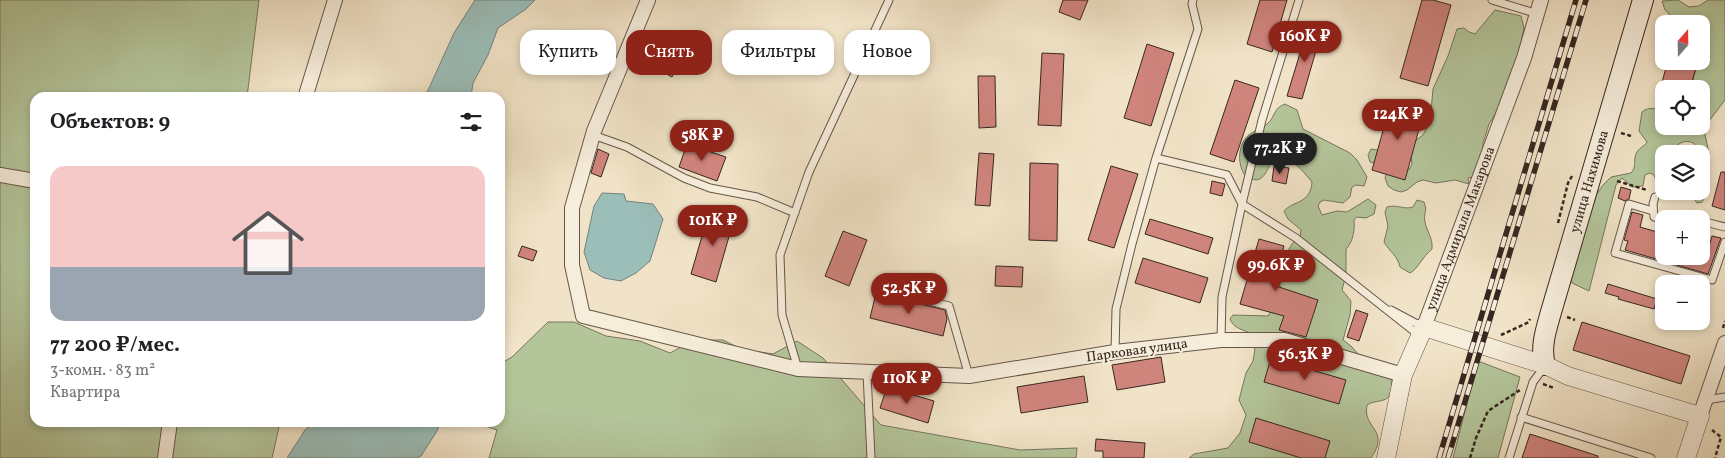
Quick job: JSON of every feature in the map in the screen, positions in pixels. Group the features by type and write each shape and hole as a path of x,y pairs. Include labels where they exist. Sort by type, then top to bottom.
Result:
{"main road":[{"name":"улица Нахимова","path":"1545,365 1542,356 1543,341 1644,0"}],"street":[{"path":"307,92 335,0"},
{"path":"593,135 648,0"},
{"name":"улица Адмирала Макарова","path":"1386,458 1403,375 1422,332 1524,58 1542,0"},
{"name":"Парковая улица","path":"593,135 572,208 572,265 583,316 798,369 969,376 1115,352 1221,340 1284,340 1403,375"},
{"path":"0,175 30,180"},
{"path":"1422,332 1545,365 1568,376 1702,408"},
{"path":"1686,458 1725,343"},
{"path":"165,458 169,427"}],"lane":[{"path":"798,369 782,315 780,255 809,172 889,0"},
{"path":"1115,352 1116,308 1156,158 1198,29 1192,4 1193,0"},
{"path":"1221,340 1222,297 1242,204 1262,120 1300,0"},
{"path":"1492,0 1538,14"},
{"path":"593,135 627,148 693,182 710,188 757,197 794,213"},
{"path":"1156,158 1226,175 1242,204 1296,238 1375,302 1422,332"},
{"path":"1655,197 1653,211 1655,217"},
{"path":"1653,211 1629,204 1615,253 1712,280 1725,242"},
{"path":"1710,223 1725,227"},
{"path":"879,288 950,306 969,376"},
{"path":"1509,458 1533,382 1545,365"},
{"path":"867,373 871,458"},
{"path":"1702,408 1725,397"},
{"path":"1521,417 1650,458"}],"path":[{"path":"1607,128 1631,136"},
{"path":"1557,229 1568,184 1576,169"},
{"path":"1617,181 1648,190"},
{"path":"1498,336 1529,322 1533,315"},
{"path":"1723,328 1725,321"},
{"path":"1712,430 1721,437 1715,458"}],"green space":[{"path":"0,0 259,0 248,92 30,92 30,427 279,427 272,458 0,458"},
{"path":"1678,0 1689,7 1699,6 1708,0 1725,0 1725,100 1710,120 1710,80 1693,80 1695,70 1710,70 1710,15 1670,15 1665,10 1662,1"},
{"path":"1495,10 1521,16 1524,28 1519,53 1499,108 1489,124 1483,143 1483,155 1474,177 1468,178 1469,184 1455,180 1436,183 1423,180 1407,190 1401,192 1394,190 1388,186 1385,178 1387,172 1384,165 1370,162 1368,155 1371,149 1383,151 1403,170 1409,170 1412,164 1410,149 1412,143 1423,135 1430,122 1433,89 1448,56 1457,29 1464,28 1475,34"},
{"path":"1285,104 1297,110 1303,129 1350,153 1357,160 1367,177 1364,186 1356,185 1352,187 1350,197 1343,203 1324,200 1320,202 1318,206 1322,215 1337,211 1347,212 1368,199 1376,205 1374,214 1366,218 1357,217 1354,220 1353,236 1346,249 1346,275 1342,290 1351,301 1350,315 1343,340 1358,354 1387,365 1391,378 1392,388 1389,396 1384,400 1367,405 1368,419 1377,435 1378,441 1371,458 1189,458 1194,454 1228,448 1240,433 1246,415 1239,400 1246,373 1253,361 1255,349 1248,332 1235,326 1230,319 1233,315 1268,316 1280,290 1279,276 1286,254 1296,238 1300,237 1301,230 1288,219 1284,211 1305,198 1311,189 1312,182 1292,161 1281,156 1275,155 1264,175 1256,180 1244,174 1240,164 1241,147 1246,138 1270,122 1278,108"},
{"path":"1655,109 1655,135 1705,135 1707,145 1683,142 1678,145 1655,145 1655,178 1650,173 1645,175 1643,186 1632,187 1622,178 1616,185 1589,291 1572,283 1571,279 1595,197 1611,177 1631,173 1633,170 1637,152 1647,142 1639,131 1642,112"},
{"path":"1417,200 1424,202 1425,205 1425,222 1432,242 1432,249 1410,273 1400,267 1384,242 1388,226 1385,212 1387,207 1391,206 1413,207"},
{"path":"1695,200 1703,200 1702,202 1697,203"},
{"path":"548,322 574,322 606,336 640,341 670,353 694,340 723,340 741,349 773,354 797,341 823,358 881,425 1020,450 1077,448 1076,458 489,458 497,430 488,427 505,427 505,361 512,357"},
{"path":"1478,361 1520,377 1498,458 1453,458"}],"water":[{"path":"475,0 535,0 526,9 498,28 488,55 473,83 472,92 427,92 454,33"},
{"path":"602,193 624,194 626,201 653,204 663,219 650,261 636,273 621,281 604,278 590,270 584,252 594,206"},
{"path":"309,427 438,427 421,456 417,458 287,458"}],"building":[{"path":"1063,0 1088,0 1080,20 1059,12"},
{"path":"1260,0 1287,0 1272,52 1247,44"},
{"path":"1422,0 1433,0 1451,5 1428,86 1400,78"},
{"path":"1308,27 1322,30 1302,99 1287,96"},
{"path":"1147,44 1174,53 1151,126 1124,118"},
{"path":"1042,53 1064,54 1061,126 1038,125"},
{"path":"1665,70 1695,70 1693,80 1663,80"},
{"path":"978,76 995,76 996,127 979,128"},
{"path":"1235,80 1259,88 1234,162 1210,154"},
{"path":"1391,102 1424,111 1405,180 1372,170"},
{"path":"687,144 726,157 717,181 679,167"},
{"path":"598,149 609,154 601,177 591,173"},
{"path":"979,153 994,154 990,206 975,205"},
{"path":"1030,163 1058,164 1057,241 1029,240"},
{"path":"1111,166 1138,174 1114,248 1088,240"},
{"path":"1274,166 1289,168 1286,184 1272,181"},
{"path":"1721,172 1725,172 1725,210 1712,206"},
{"path":"1212,181 1225,184 1222,196 1210,193"},
{"path":"1621,187 1631,190 1629,199 1625,201 1618,198"},
{"path":"709,212 734,219 716,282 691,274"},
{"path":"1632,212 1643,215 1640,227 1655,231 1655,259 1625,250 1628,241 1624,240"},
{"path":"1150,219 1213,238 1208,254 1145,234"},
{"path":"843,231 867,240 849,286 825,276"},
{"path":"1712,236 1721,238 1708,274 1677,265 1710,265 1710,243"},
{"path":"1259,239 1284,246 1273,285 1318,300 1306,337 1279,330 1284,316 1240,304"},
{"path":"522,246 537,251 533,261 518,256"},
{"path":"1143,258 1208,278 1200,303 1135,283"},
{"path":"996,266 1023,267 1022,287 995,286"},
{"path":"1608,284 1655,298 1655,306 1654,309 1618,299 1619,297 1605,293"},
{"path":"876,293 945,310 947,319 943,336 870,318"},
{"path":"1356,310 1368,314 1359,341 1347,337"},
{"path":"1582,322 1690,356 1681,384 1573,350"},
{"path":"1161,357 1165,382 1117,390 1112,365"},
{"path":"1271,358 1346,380 1339,404 1264,382"},
{"path":"1084,376 1088,402 1021,413 1017,387"},
{"path":"887,387 934,401 928,423 880,408"},
{"path":"1256,418 1330,441 1325,458 1301,458 1249,442"},
{"path":"1530,434 1598,456 1598,458 1522,458"},
{"path":"1096,439 1145,443 1144,458 1103,458 1103,451 1095,451"}],"railway":[{"path":"1439,458 1576,0"},
{"path":"1448,458 1586,0"}]}
